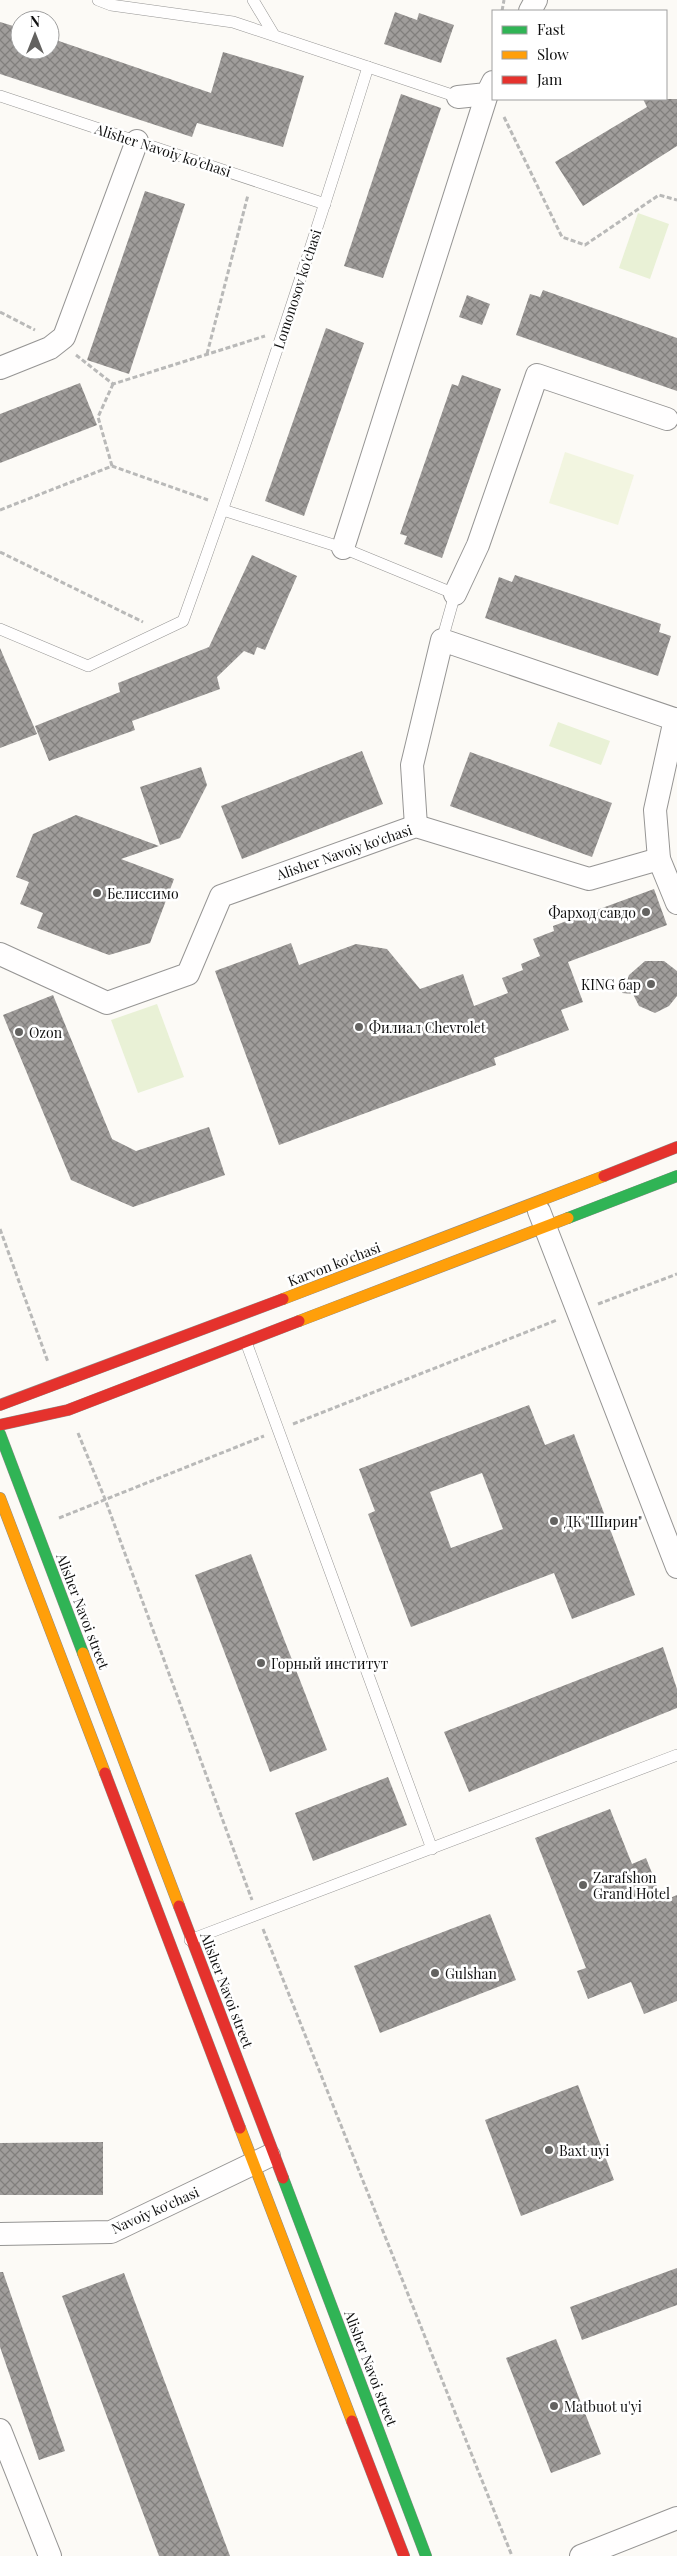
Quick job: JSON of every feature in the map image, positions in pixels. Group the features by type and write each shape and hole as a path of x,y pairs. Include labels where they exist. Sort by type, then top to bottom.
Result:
{"main road":[{"name":"Karvon ko'chasi","path":"0,1405 536,1203 677,1147"},
{"path":"0,1425 68,1410 677,1176"},
{"name":"Alisher Navoi street","path":"0,1434 192,1940 264,2159 404,2556"},
{"name":"Alisher Navoi street","path":"0,1498 173,1949 264,2159 426,2556"}],"street":[{"path":"458,98 490,87"},
{"path":"343,548 490,87"},
{"path":"0,368 50,348 64,337 137,142"},
{"path":"455,594 478,545 537,375 667,419"},
{"path":"416,826 412,765 442,640 676,719 654,810 659,859 677,903"},
{"name":"Alisher Navoiy ko'chasi","path":"0,954 107,1003 188,974 221,896 416,826 589,879 659,859"},
{"path":"536,1203 677,1566"},
{"name":"Navoiy ko'chasi","path":"0,2234 111,2232 264,2159"},
{"path":"3,2444 50,2556"},
{"path":"581,2556 677,2518"}],"lane":[{"path":"98,0 111,5 233,22 458,98"},
{"path":"253,0 274,35"},
{"name":"Lomonosov ko'chasi","path":"224,508 325,204 368,67"},
{"name":"Alisher Navoiy ko'chasi","path":"0,96 325,204"},
{"path":"0,629 88,666 182,621 224,508 343,548 455,594 442,640"},
{"path":"246,1342 280,1429 432,1849"},
{"path":"173,1949 192,1940 677,1755"}],"path":[{"path":"503,116 562,237 585,244 660,194 677,200"},
{"path":"207,354 252,180"},
{"path":"0,312 58,341 113,384"},
{"path":"112,466 98,417 113,384 283,330"},
{"path":"0,510 112,466 224,508"},
{"path":"0,552 162,631"},
{"path":"0,1229 48,1363"},
{"path":"35,1527 677,1274"},
{"path":"77,1430 105,1499 258,1916 512,2556"}],"green space":[{"path":"638,213 669,224 650,279 619,268"},
{"path":"565,452 634,475 618,525 549,503"},
{"path":"558,722 610,741 601,765 549,746"},
{"path":"157,1004 184,1077 138,1093 111,1020"}],"building":[{"path":"395,12 417,20 419,13 454,25 441,63 384,44"},
{"path":"0,22 10,25 10,60 60,60 60,41 211,93 223,52 304,76 283,147 197,123 192,137 0,74"},
{"path":"401,94 441,108 383,278 344,266"},
{"path":"677,99 677,146 583,206 555,162 647,107 644,100"},
{"path":"145,191 185,204 129,374 87,360"},
{"path":"543,290 677,338 677,391 516,335 530,294 540,297"},
{"path":"467,295 490,304 482,325 459,317"},
{"path":"326,328 364,343 304,516 265,501"},
{"path":"462,375 501,389 442,558 404,544 407,536 400,534 452,384 458,386"},
{"path":"80,383 97,425 0,463 0,414"},
{"path":"252,555 297,576 265,650 257,647 254,655 244,651 217,677 220,689 132,721 135,730 49,761 35,726 120,692 118,683 209,647"},
{"path":"515,575 661,624 659,632 671,636 658,676 485,618 499,577 512,582"},
{"path":"0,648 37,734 0,748"},
{"path":"362,751 383,804 242,859 221,806"},
{"path":"470,752 612,803 592,857 450,806"},
{"path":"201,767 207,785 180,838 160,845 140,787"},
{"name":"Белиссимо","path":"76,815 159,846 121,859 174,879 150,943 109,955 37,928 43,913 20,904 29,882 16,877 33,834"},
{"name":"Филиал Chevrolet","path":"654,889 667,925 568,962 583,1002 561,1010 569,1030 494,1058 496,1065 279,1145 215,971 291,943 299,965 356,944 387,949 420,989 463,974 474,1006 508,993 502,978 523,970 521,964 540,956 533,939 554,931 553,926"},
{"name":"KING бар","path":"645,961 664,961 677,971 677,996 669,1006 655,1013 639,1006 633,994 622,993 629,975"},
{"path":"53,995 112,1139 136,1151 209,1127 225,1175 133,1207 71,1180 3,1015"},
{"name":"ДК \"Ширин\"","path":"529,1405 545,1445 574,1434 635,1595 572,1619 554,1573 411,1627 368,1514 375,1511 359,1469","holes":["482,1473 503,1529 451,1548 430,1492"]},
{"name":"Горный институт","path":"251,1554 327,1750 270,1772 195,1575"},
{"path":"663,1647 677,1689 677,1708 469,1792 444,1732"},
{"path":"388,1777 407,1825 313,1861 295,1813"},
{"path":"610,1809 632,1864 646,1858 663,1901 677,1895 677,2001 644,2014 631,1982 588,1999 577,1971 586,1968 535,1838"},
{"name":"Gulshan","path":"490,1914 516,1980 380,2033 354,1966"},
{"name":"Baxt uyi","path":"578,2085 614,2180 521,2216 485,2120"},
{"path":"103,2142 103,2195 0,2195 0,2143"},
{"path":"677,2268 677,2305 582,2340 570,2307"},
{"path":"0,2272 3,2272 65,2451 39,2460 0,2347"},
{"path":"124,2273 230,2556 159,2556 62,2296"},
{"name":"Matbuot u'yi","path":"556,2339 601,2454 551,2473 506,2358"}],"traffic: fast":[{"path":"568,1218 677,1176"},
{"path":"0,1434 83,1653"},
{"path":"283,2178 426,2556"}],"traffic: slow":[{"path":"283,1299 604,1176"},
{"path":"299,1321 568,1218"},
{"path":"0,1498 105,1773"},
{"path":"83,1653 179,1906"},
{"path":"240,2128 352,2421"}],"traffic: jam":[{"path":"604,1176 677,1147"},
{"path":"0,1405 283,1299"},
{"path":"0,1425 68,1410 299,1321"},
{"path":"105,1773 240,2128"},
{"path":"179,1906 283,2178"},
{"path":"352,2421 404,2556"}],"place":[{"name":"Белиссимо","path":"97,893"},
{"name":"Фарход савдо","path":"646,912"},
{"name":"KING бар","path":"651,984"},
{"name":"Филиал Chevrolet","path":"359,1027"},
{"name":"Ozon","path":"19,1032"},
{"name":"ДК \"Ширин\"","path":"554,1521"},
{"name":"Горный институт","path":"261,1663"},
{"name":"Zarafshon Grand Hotel","path":"583,1885"},
{"name":"Gulshan","path":"435,1973"},
{"name":"Baxt uyi","path":"549,2150"},
{"name":"Matbuot u'yi","path":"554,2406"}]}
